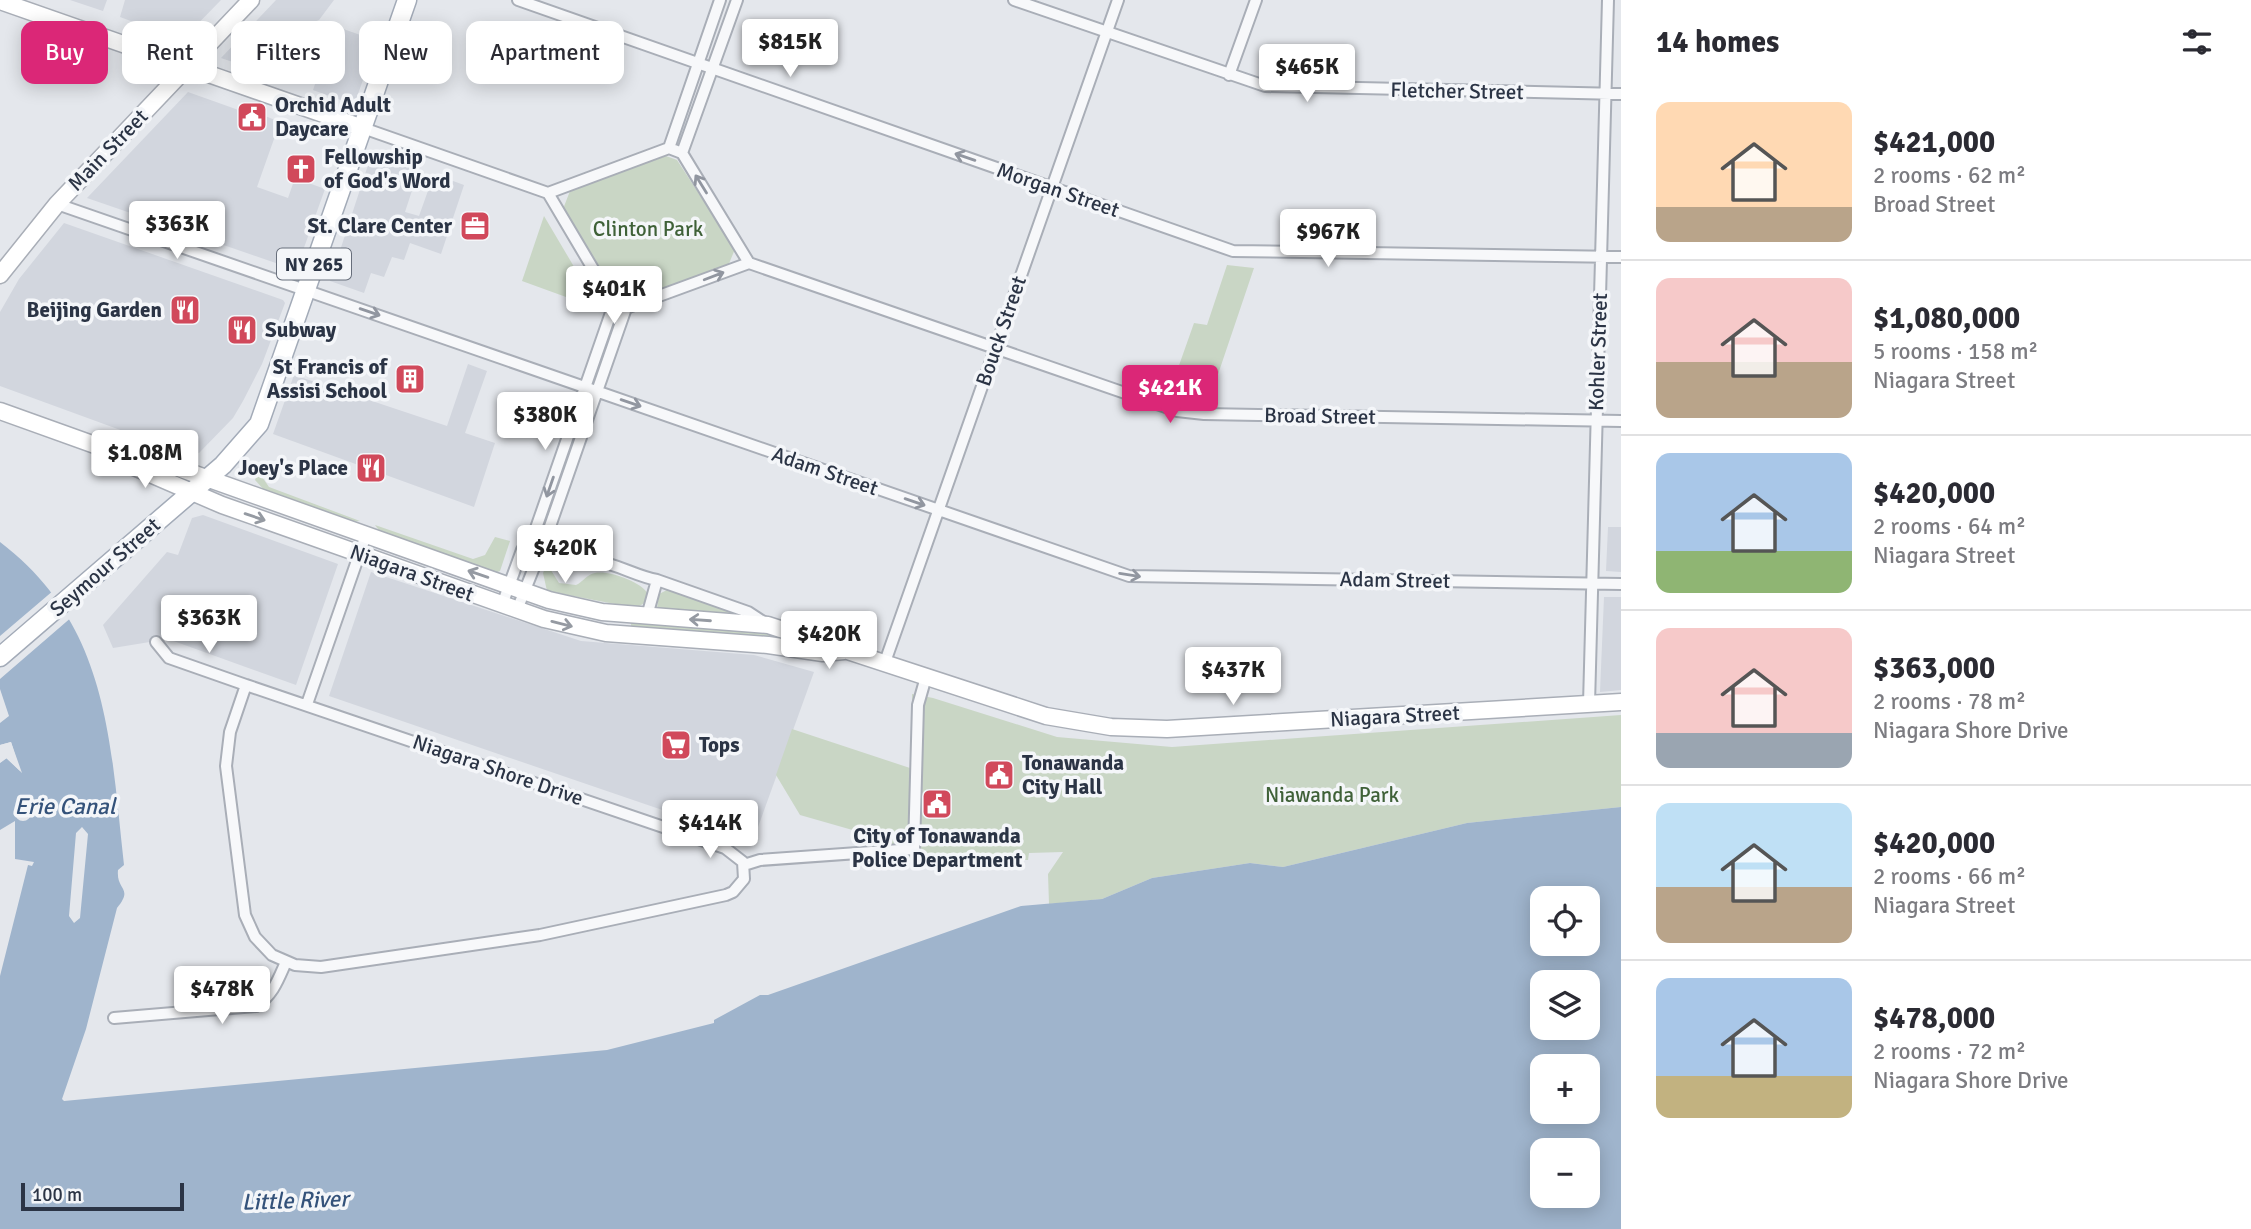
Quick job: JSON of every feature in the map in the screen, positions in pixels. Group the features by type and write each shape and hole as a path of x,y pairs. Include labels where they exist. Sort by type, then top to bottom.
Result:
{"main road":[{"name":"Main Street","path":"217,36 251,0"},
{"name":"Seymour Street","path":"0,657 208,478 259,424 407,0"},
{"path":"0,1 122,44"},
{"path":"217,77 363,128"},
{"name":"Main Street","path":"0,275 57,204 171,84"},
{"name":"Niagara Street","path":"0,411 120,454 134,467 222,505 509,608 606,633 726,641 823,653 845,651"},
{"name":"Niagara Street","path":"120,454 136,453 516,588 575,606 647,616 768,625 823,640 845,651 1054,718 1111,727 1167,729 1621,702"}],"street":[{"name":"Morgan Street","path":"518,0 1233,251 1621,257"},
{"path":"669,148 720,0"},
{"path":"682,153 737,0"},
{"name":"Fletcher Street","path":"1014,0 1265,86 1621,94"},
{"name":"Bouck Street","path":"886,662 1118,0"},
{"path":"1229,75 1256,0"},
{"name":"Kohler Street","path":"1590,704 1608,0"},
{"path":"363,128 548,193 669,148 682,153 749,262 625,311 613,307 548,193"},
{"name":"Adam Street","path":"57,204 1129,576 1621,584"},
{"name":"Broad Street","path":"749,262 1163,407 1204,414 1621,421"},
{"path":"516,588 522,550 535,531 613,307"},
{"path":"509,608 597,392 625,311"},
{"path":"307,704 366,535"},
{"name":"Niagara Street","path":"567,568 577,560 592,559 748,612 768,625"},
{"path":"647,616 657,580"},
{"name":"Niagara Shore Drive","path":"156,642 169,658 725,848 736,853 744,865"},
{"path":"246,685 230,732 226,766 242,902 255,937 268,952 286,962 321,967 598,924 733,892 744,879 744,865 760,860 915,849 918,705 926,677"},
{"path":"114,1018 256,1006 274,989 286,962"}],"shaded area":[{"path":"70,0 107,0 103,11"},
{"path":"125,0 221,0 201,21 131,21 120,17"},
{"path":"276,0 334,0 317,21 256,21"},
{"path":"345,30 359,35 359,84 362,84 354,105 313,90 315,84 345,84"},
{"path":"231,47 231,61 221,58"},
{"path":"188,92 280,122 257,187 288,198 295,178 325,189 296,270 87,198"},
{"path":"372,153 419,169 405,212 419,216 434,174 464,185 441,254 410,243 404,260 392,257 384,277 371,273 364,293 330,281"},
{"path":"64,223 283,300 285,303 262,364 243,401 233,418 199,453 186,454 0,386 0,312 19,279"},
{"path":"468,364 487,371 465,433 495,443 474,507 273,434 294,375 447,426"},
{"path":"203,515 338,564 296,685 168,639 113,648 103,625 167,552 178,555 192,518"},
{"path":"1608,527 1621,527 1621,572 1606,571"},
{"path":"371,572 581,641 754,655 814,672 753,841 329,696"},
{"path":"1604,597 1621,597 1621,690 1600,692"}],"green space":[{"name":"Clinton Park","path":"666,156 677,160 735,249 728,266 629,301 616,297 563,209 570,191"},
{"path":"544,216 599,309 522,281"},
{"path":"1227,265 1254,268 1210,398 1171,388 1194,323 1207,325"},
{"path":"258,471 269,487 360,521 351,522 266,492 255,480"},
{"path":"375,525 473,559 485,555 495,537 510,541 500,571 495,573 381,533"},
{"path":"558,540 567,543 554,553 549,567 559,583 576,585 592,574 608,573 639,585 648,594 646,602 636,608 547,591 543,573"},
{"path":"667,590 739,615 657,609 659,594"},
{"path":"631,623 738,629 786,639 631,629"},
{"name":"Niawanda Park","path":"912,694 933,698 1057,737 1172,747 1621,715 1621,807 1467,823 1283,867 1250,863 1152,878 1102,899 1049,904 1048,874 1063,852 1029,853 1028,860 887,860 891,841 800,815 776,775 792,729 913,769"}],"water":[{"path":"0,542 36,575 63,610 83,648 98,688 114,773 124,865 118,870 118,877 124,896 117,908 86,1029 62,1099 64,1101 607,1050 714,1023 714,1020 760,995 768,995 1021,906 1102,899 1152,878 1250,863 1283,867 1467,823 1621,807 1621,1229 0,1229 0,976 28,865 32,866 34,862 15,859 15,821 0,830 0,763 6,758 20,771 11,742 0,745 0,723 9,716 0,689"}],"pier":[{"path":"54,590 73,616 0,679 0,636"},
{"path":"11,742 22,773 7,758 0,763 5,755 13,760 8,746 0,749 0,745"},
{"path":"20,805 26,805 31,813 29,819 20,821 15,816 15,810"},
{"path":"82,827 88,834 80,918 74,923 69,916 76,833"}],"place":[{"name":"Orchid Adult Daycare","path":"252,117"},
{"name":"Fellowship of God's Word","path":"301,169"},
{"name":"St. Clare Center","path":"475,226"},
{"name":"Beijing Garden","path":"185,310"},
{"name":"Subway","path":"242,330"},
{"name":"St Francis of Assisi School","path":"410,379"},
{"name":"Joey's Place","path":"371,468"},
{"name":"Tops","path":"676,745"},
{"name":"Tonawanda City Hall","path":"999,775"},
{"name":"City of Tonawanda Police Department","path":"937,804"}],"water label":[{"name":"Erie Canal","path":"65,806"},
{"name":"Little River","path":"295,1200"}]}
